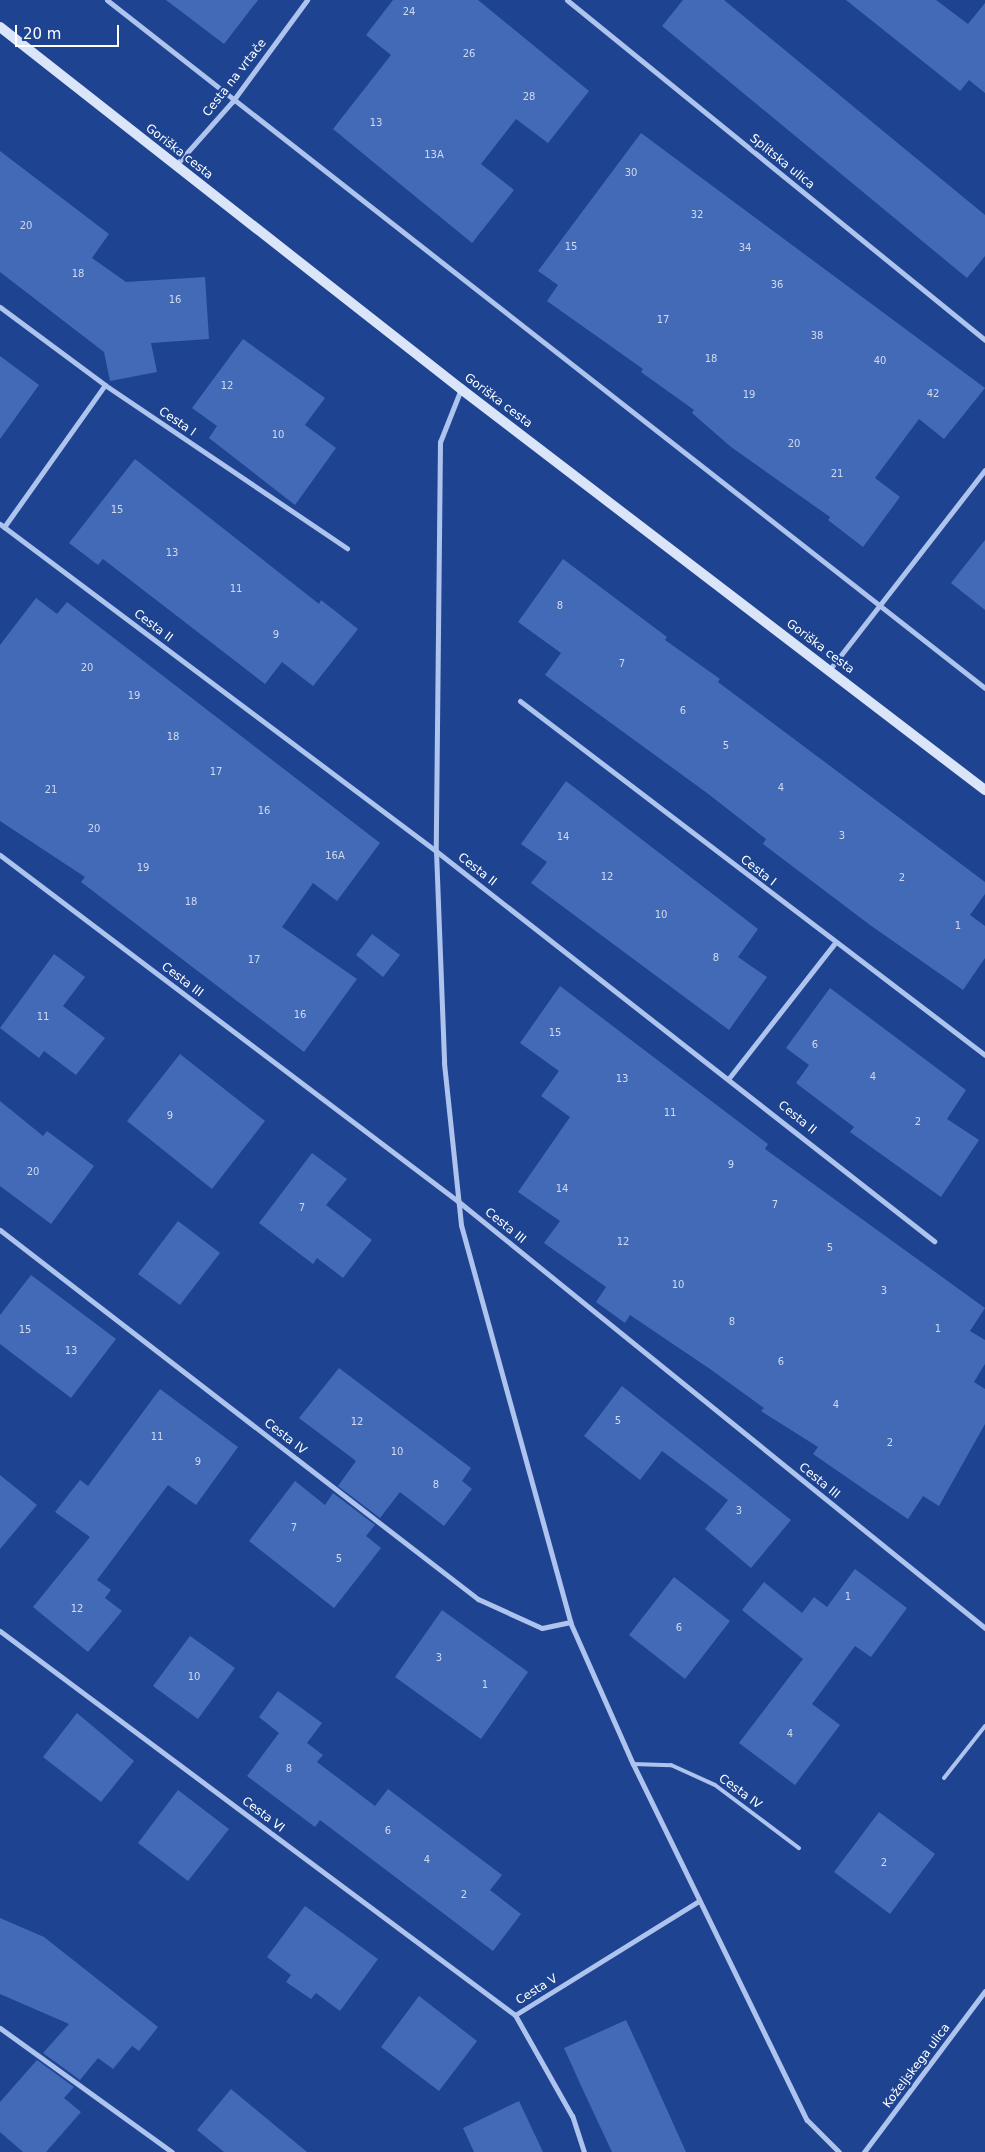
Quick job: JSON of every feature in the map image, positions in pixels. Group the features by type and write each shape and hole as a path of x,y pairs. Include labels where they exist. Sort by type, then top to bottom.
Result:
{"street":[{"path":"107,0 232,102 985,688"},
{"name":"Cesta na vrtače","path":"176,165 232,102 307,0"},
{"name":"Splitska ulica","path":"567,0 985,340"},
{"name":"Goriška cesta","path":"0,27 461,389 830,669 985,790"},
{"name":"Cesta I","path":"0,307 105,385 347,548"},
{"path":"2,526 105,385"},
{"path":"461,389 440,442 436,851 444,1064 461,1225 570,1622 633,1764 807,2120 839,2152"},
{"path":"830,669 985,470"},
{"name":"Cesta II","path":"2,526 436,851 729,1078 934,1241"},
{"name":"Cesta I","path":"520,701 835,943 985,1055"},
{"name":"Cesta III","path":"0,855 459,1202 985,1628"},
{"path":"729,1078 835,943"},
{"name":"Cesta IV","path":"0,1230 478,1599 542,1628 570,1622"},
{"name":"Cesta VI","path":"0,1631 515,2015"},
{"name":"Cesta V","path":"584,2152 572,2116 515,2015 699,1901"},
{"name":"Koželjskega ulica","path":"864,2152 985,1991"},
{"path":"0,2028 172,2152"}],"lane":[{"path":"944,1778 985,1726"},
{"name":"Cesta IV","path":"633,1764 671,1765 715,1785 799,1848"}],"building":[{"path":"166,0 258,0 224,44"},
{"path":"393,0 478,0 589,91 548,143 516,119 481,164 514,190 472,243 333,129 391,55 366,35"},
{"path":"683,0 724,0 985,215 985,256 967,278 662,26"},
{"path":"846,0 936,0 968,24 985,3 985,93 969,80 960,91"},
{"path":"641,133 985,388 944,439 919,419 875,478 900,497 863,547 828,520 830,517 731,447 692,413 694,410 641,372 643,369 547,301 558,285 538,271"},
{"path":"0,151 109,234 92,258 126,282 205,277 209,339 151,343 157,372 110,381 104,352 0,272"},
{"path":"243,339 325,398 305,425 336,448 295,505 209,438 217,426 192,408"},
{"path":"0,356 39,385 0,439"},
{"path":"135,459 319,604 321,600 358,629 313,686 282,662 265,684 103,559 98,565 69,543"},
{"path":"985,540 985,610 951,583"},
{"path":"563,559 667,637 665,640 720,679 718,682 985,882 985,894 970,915 985,926 985,958 963,990 870,925 763,844 766,839 707,793 545,675 561,653 518,622"},
{"path":"36,598 57,614 67,602 380,843 337,901 313,883 282,927 357,979 304,1052 81,882 85,877 0,821 0,645"},
{"path":"566,781 758,929 738,957 767,977 729,1030 531,883 547,862 521,844"},
{"path":"372,934 400,955 383,977 356,955"},
{"path":"54,954 85,977 63,1006 105,1038 76,1075 44,1051 39,1058 0,1028"},
{"path":"560,986 768,1144 765,1149 985,1308 970,1331 985,1340 985,1364 974,1382 985,1389 985,1424 939,1506 923,1496 908,1519 813,1454 818,1447 761,1411 764,1408 710,1369 630,1315 625,1323 596,1302 606,1287 544,1243 560,1221 518,1192 570,1117 541,1096 559,1071 520,1043"},
{"path":"830,988 966,1090 947,1119 979,1140 941,1197 850,1132 854,1127 796,1083 809,1065 786,1048"},
{"path":"180,1054 265,1121 212,1189 127,1121"},
{"path":"0,1101 43,1136 47,1131 94,1166 51,1224 0,1186"},
{"path":"312,1153 347,1179 326,1205 372,1240 343,1278 317,1258 313,1264 259,1223"},
{"path":"178,1221 220,1253 180,1305 138,1274"},
{"path":"31,1275 116,1339 71,1398 0,1344 0,1315"},
{"path":"339,1368 471,1468 462,1481 472,1489 444,1526 400,1492 380,1518 338,1486 356,1461 299,1418"},
{"path":"622,1386 791,1520 751,1568 705,1529 728,1500 662,1451 640,1480 584,1436"},
{"path":"160,1389 238,1447 196,1505 168,1485 97,1580 111,1590 105,1598 122,1611 88,1652 33,1607 90,1537 55,1512 80,1480 88,1486"},
{"path":"0,1475 37,1505 0,1549"},
{"path":"295,1481 325,1505 333,1493 375,1525 366,1536 381,1548 334,1608 249,1541"},
{"path":"855,1569 907,1608 871,1657 855,1646 812,1704 840,1725 795,1785 739,1743 803,1659 742,1610 764,1582 802,1613 814,1597 827,1607"},
{"path":"674,1577 730,1621 685,1679 629,1635"},
{"path":"442,1610 528,1672 481,1739 395,1677"},
{"path":"190,1636 235,1668 198,1719 153,1686"},
{"path":"278,1691 322,1723 307,1743 323,1755 317,1762 375,1806 388,1789 502,1875 490,1890 521,1914 493,1951 320,1820 315,1827 247,1776 279,1733 259,1717"},
{"path":"77,1713 134,1761 101,1802 43,1757"},
{"path":"178,1790 229,1829 188,1881 138,1843"},
{"path":"879,1812 935,1854 890,1914 834,1872"},
{"path":"305,1906 378,1959 340,2011 316,1993 311,1999 286,1982 291,1975 267,1957"},
{"path":"0,1918 44,1937 158,2027 139,2051 132,2046 113,2069 98,2058 80,2080 43,2053 69,2024 0,1994"},
{"path":"419,1996 477,2041 439,2091 381,2047"},
{"path":"626,2020 686,2152 612,2152 583,2090 564,2048"},
{"path":"37,2060 74,2087 64,2098 81,2112 46,2152 23,2152 0,2132 0,2102"},
{"path":"231,2089 307,2152 224,2152 197,2130"},
{"path":"519,2101 543,2152 474,2152 463,2128"}]}
